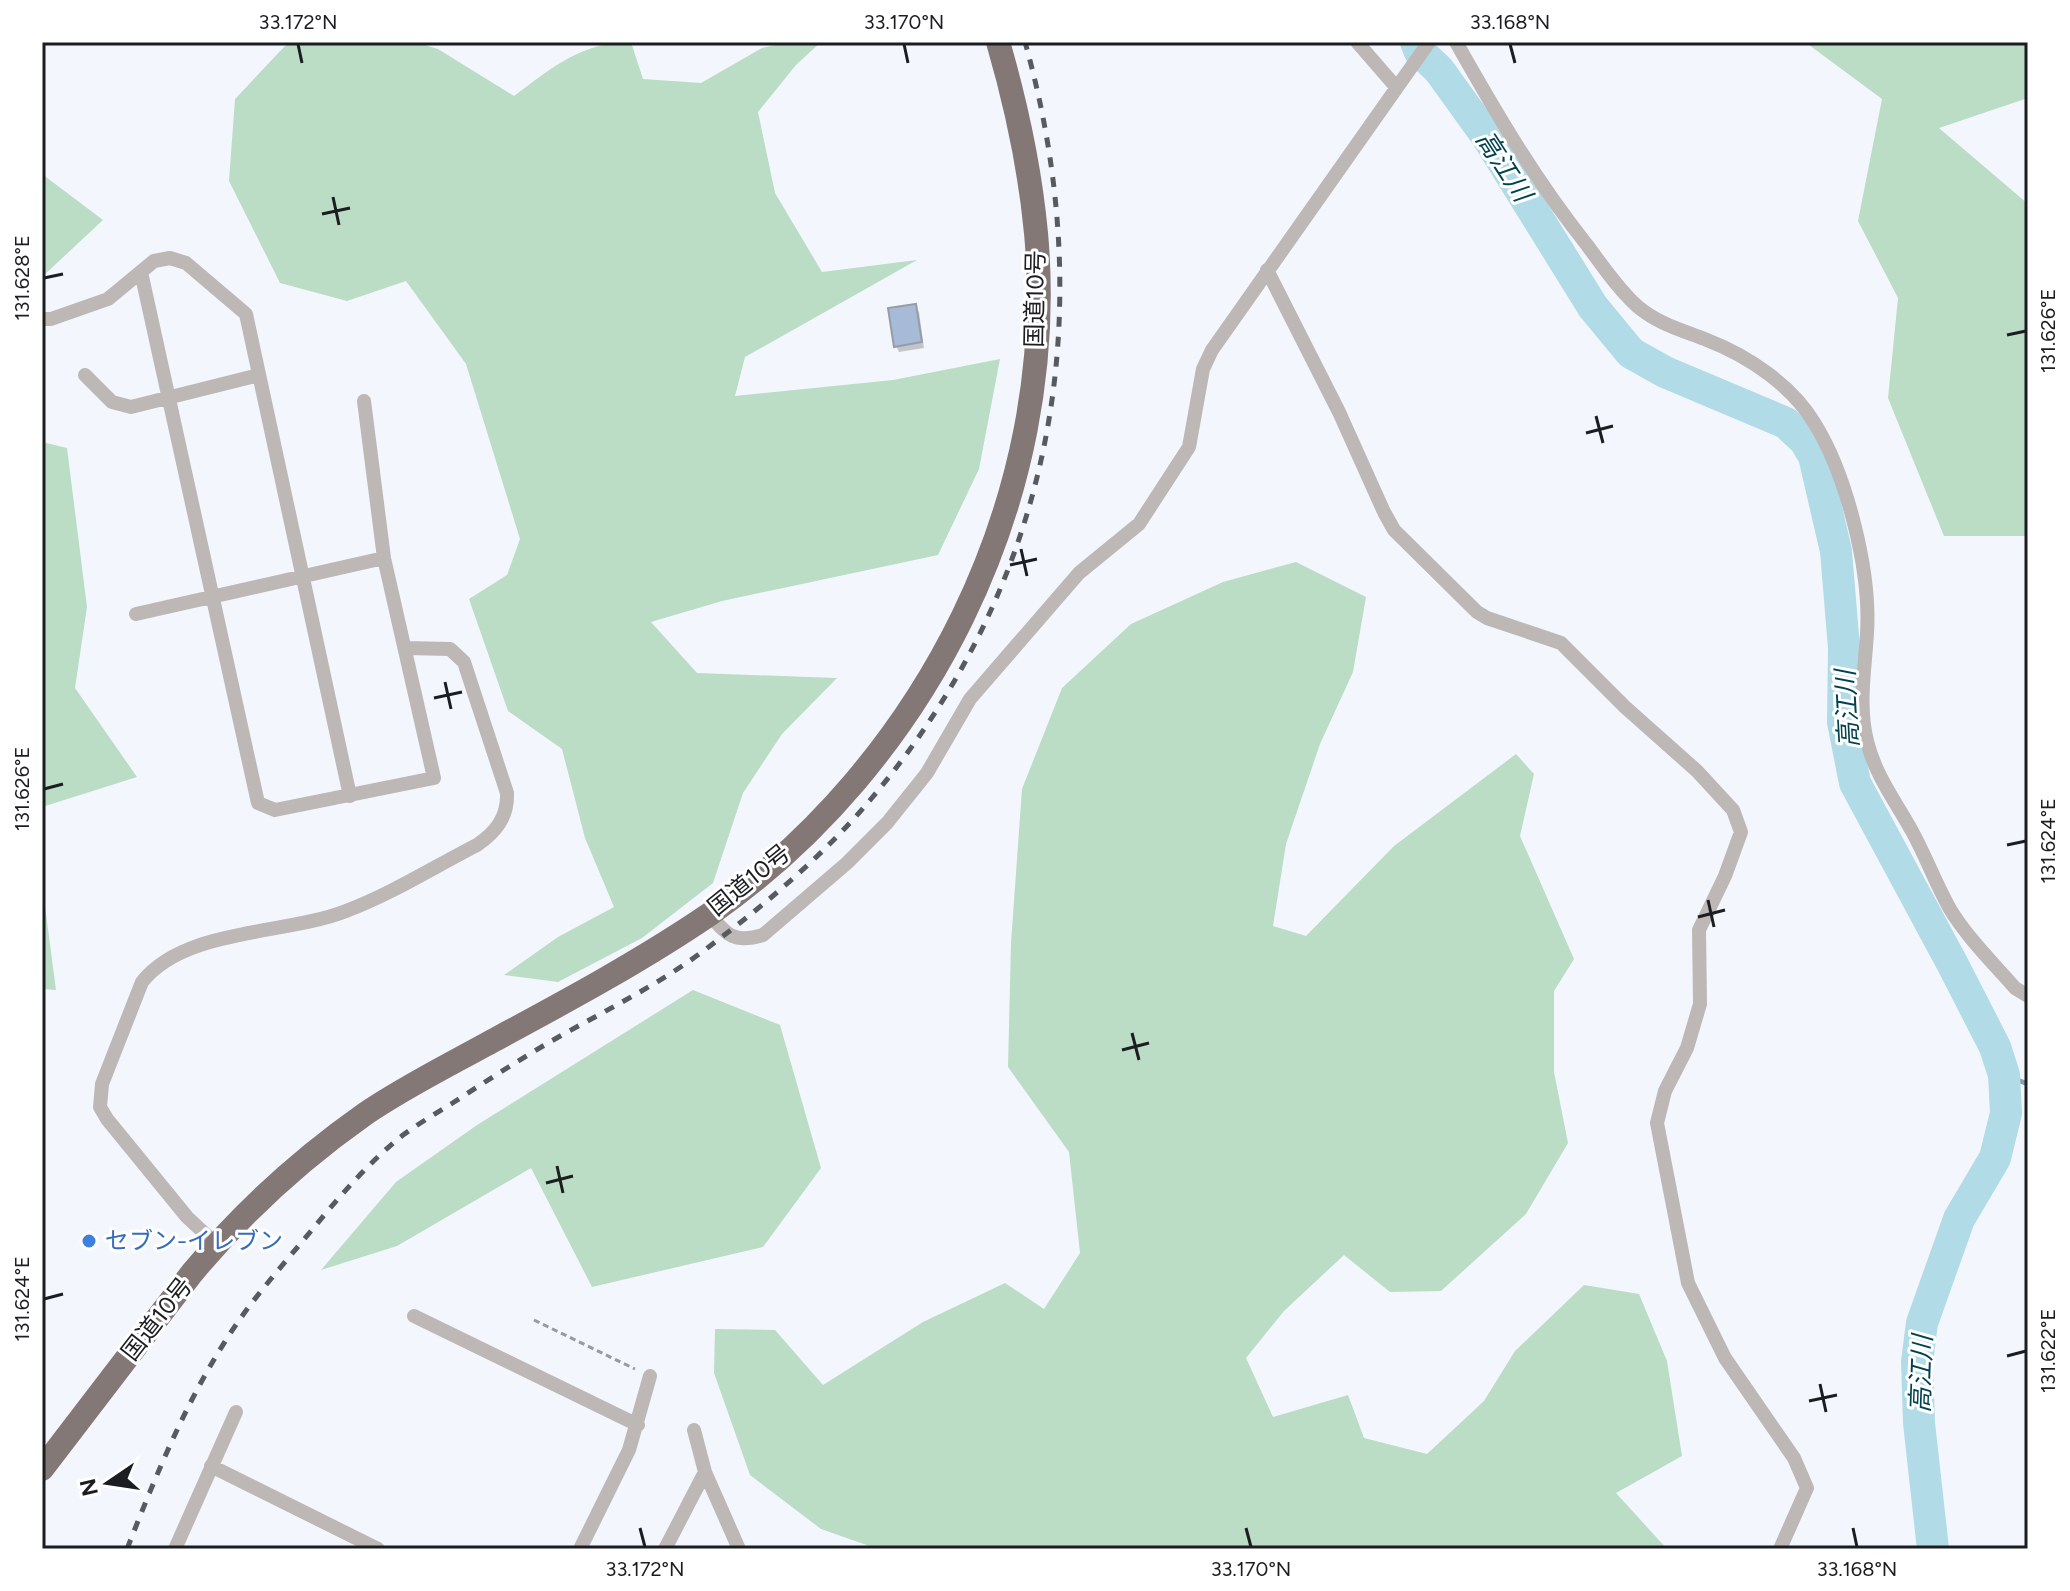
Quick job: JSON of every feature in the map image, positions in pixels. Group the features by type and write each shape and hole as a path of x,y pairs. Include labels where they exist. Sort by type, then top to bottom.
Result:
{"highway":[{"name":"国道10号","path":"42,1469 216,1244 294,1169 367,1113 406,1089 605,980 709,914 759,876 822,818 887,742 950,642 979,581 1002,523 1030,406 1038,293 1036,235 1026,161 998,42"}],"street":[{"path":"1357,42 1396,87"},
{"path":"1456,42 1508,134 1550,198 1636,305 1660,323 1710,341 1746,360 1785,387 1815,422 1837,467 1866,582 1867,631 1862,709 1866,739 1875,768 1913,833 1951,911 2015,988 2028,996"},
{"path":"709,914 731,937 748,939 763,935 847,863 887,823 927,773 970,699 1079,573 1133,531 1145,517 1189,447 1207,359 1427,44"},
{"path":"42,319 51,319 108,299 154,261 170,258 186,263 246,314 350,796"},
{"path":"1267,270 1327,387 1394,530 1477,612 1561,643 1625,707 1697,771 1733,810 1741,832 1725,876 1699,930 1700,1004 1687,1048 1665,1091 1657,1123 1688,1283 1725,1358 1794,1458 1807,1488 1780,1549"},
{"path":"141,272 258,803 275,810 434,778 384,558 364,401"},
{"path":"85,375 112,402 131,407 259,375"},
{"path":"136,614 384,558"},
{"path":"216,1244 187,1217 107,1119 100,1107 102,1084 142,982 163,963 217,941 344,912 477,845 495,830 505,812 507,793 464,662 450,649 406,648"},
{"path":"414,1316 638,1425"},
{"path":"580,1549 616,1478 638,1425 650,1376"},
{"path":"175,1549 236,1412"},
{"path":"694,1430 705,1472 739,1549"},
{"path":"211,1466 378,1549"},
{"path":"665,1549 705,1472"}],"path":[{"path":"534,1320 650,1376"}],"green space":[{"path":"297,42 414,42 438,49 514,96 568,58 613,43 631,42 643,79 701,83 762,48 789,42 821,42 796,65 758,112 775,193 822,272 917,260 745,357 735,396 893,380 1000,359 979,469 938,555 722,601 651,622 697,673 837,678 782,734 743,793 713,883 642,938 558,982 504,975 558,937 614,907 585,838 562,749 508,711 469,599 507,575 520,539 466,364 406,281 347,301 280,283 229,181 235,99 285,46"},
{"path":"1805,42 2021,42 2028,47 2028,98 1939,128 2028,204 2028,536 1944,536 1888,398 1898,298 1858,221 1882,99"},
{"path":"42,174 103,220 42,277"},
{"path":"42,442 67,448 87,607 75,688 137,777 42,807"},
{"path":"1296,562 1366,597 1353,672 1320,744 1286,844 1273,926 1306,936 1394,846 1516,754 1534,774 1520,836 1574,959 1554,991 1554,1072 1568,1143 1526,1214 1441,1291 1390,1292 1344,1255 1284,1311 1246,1358 1273,1417 1348,1395 1364,1438 1427,1454 1484,1401 1515,1351 1584,1285 1639,1294 1667,1361 1682,1456 1616,1493 1667,1549 878,1549 821,1529 750,1475 714,1373 715,1329 775,1330 823,1385 923,1322 1005,1283 1044,1309 1080,1253 1069,1152 1008,1067 1011,943 1022,789 1062,688 1131,624 1223,582"},
{"path":"42,883 56,990 42,989"},
{"path":"693,990 780,1025 821,1168 763,1247 592,1287 531,1168 397,1246 321,1270 396,1182 477,1125"}],"building":[{"path":"916,304 922,342 894,347 888,308"}],"waterway":[{"name":"高江川","path":"1416,42 1420,52 1439,70 1488,138 1593,307 1631,353 1665,372 1786,423 1805,441 1814,456 1836,551 1844,648 1843,722 1855,783 1995,1047 2004,1075 2006,1113 1995,1158 1959,1219 1922,1323 1917,1362 1919,1423 1933,1549"},
{"path":"2004,1075 2028,1084"}],"railway":[{"path":"127,1549 177,1431 222,1346 266,1285 366,1168 415,1127 542,1047 673,972 753,913 795,877 853,819 933,715 983,627 1020,536 1045,441 1058,343 1059,244 1048,143 1025,42"}],"place":[{"name":"セブン-イレブン","path":"89,1241"}]}
